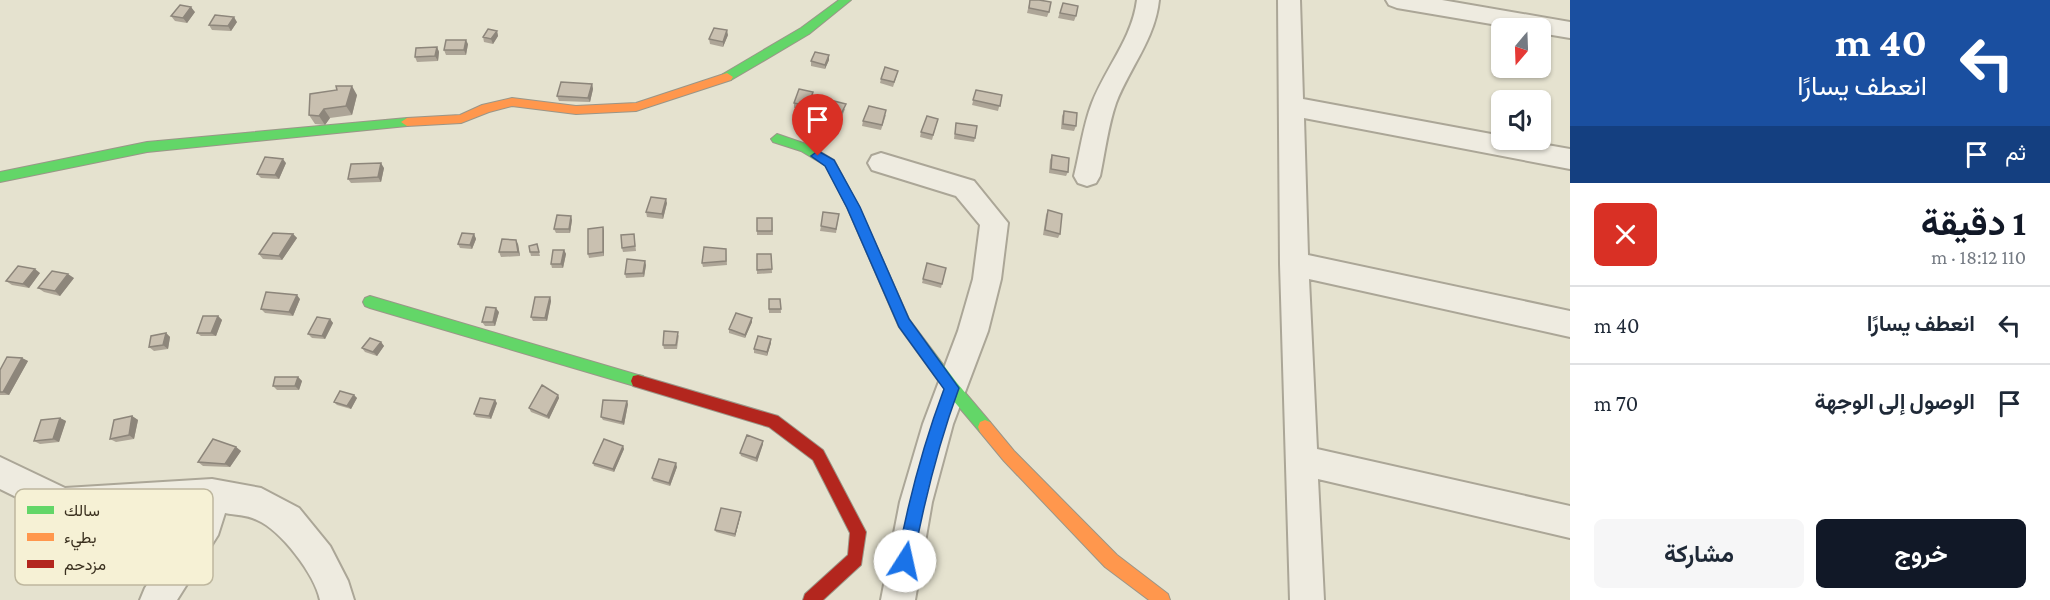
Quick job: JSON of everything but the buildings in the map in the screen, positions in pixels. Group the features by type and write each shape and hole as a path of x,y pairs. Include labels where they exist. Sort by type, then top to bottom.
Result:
{"street":[{"path":"805,31 827,0"},
{"path":"0,177 147,147 445,118 461,119 486,108 512,102 576,110 636,107 732,75 805,31 846,0"},
{"path":"1088,176 1105,102 1136,45 1148,10 1148,0"},
{"path":"1289,0 1294,264 1307,600"},
{"path":"1397,0 1570,30"},
{"path":"1291,106 1570,159"},
{"path":"777,139 805,148 830,163 853,207 904,323 952,388 1009,456 1103,553 1162,600"},
{"path":"0,186 88,159"},
{"path":"881,163 965,188 994,223 987,279 973,331 938,424 916,502 898,600"},
{"path":"1294,264 1570,324"},
{"path":"370,302 773,421 818,455 858,532 855,559 811,600"},
{"path":"1301,460 1570,522"},
{"path":"0,472 33,489"},
{"path":"213,495 261,504 287,519 318,558 338,598"},
{"path":"157,600 167,585"}],"traffic: fast":[{"path":"727,77 805,31 846,0"},
{"path":"0,177 147,147 407,122"},
{"path":"777,139 805,148 830,163 853,207 904,323 952,388 985,427"},
{"path":"370,302 638,381"}],"traffic: slow":[{"path":"407,122 461,119 486,108 512,102 576,110 636,107 727,77"},
{"path":"985,427 1009,456 1111,561 1162,600"}],"traffic: jam":[{"path":"638,381 773,421 818,455 858,532 855,559 811,600"}],"route":[{"path":"818,156 830,163 853,207 904,323 952,388 938,424 916,502 905,561"}]}
